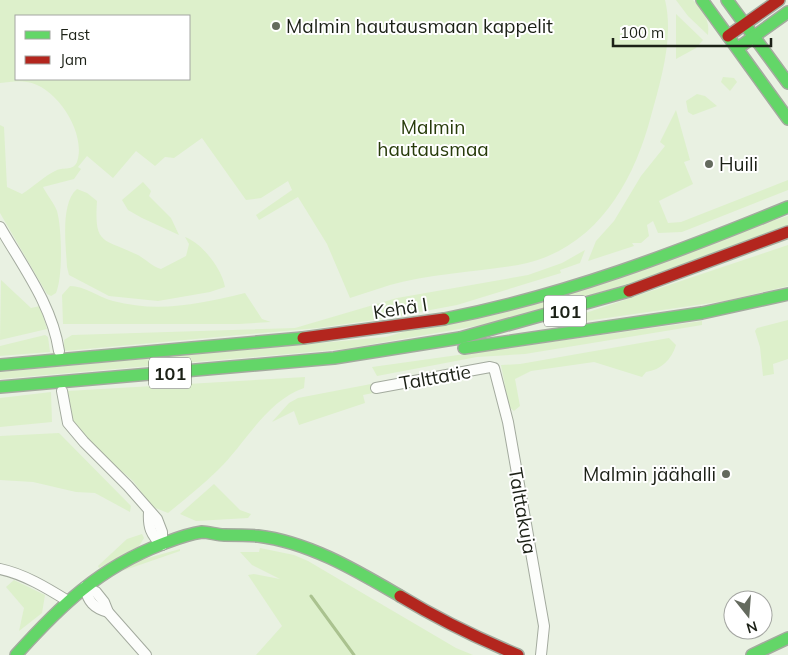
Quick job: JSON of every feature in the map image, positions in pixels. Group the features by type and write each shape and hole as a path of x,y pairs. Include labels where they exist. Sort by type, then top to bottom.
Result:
{"main road":[{"path":"702,0 788,119"},
{"path":"727,0 788,83"},
{"path":"728,36 779,0"},
{"path":"738,48 788,12"},
{"name":"Kehä I","path":"0,365 299,339 390,328 454,317 497,308 618,272 766,216 788,205"},
{"name":"Kehä I","path":"0,387 334,358 460,338 564,311 668,278 788,232"},
{"path":"334,358 380,359 496,344 702,313 788,294"},
{"path":"16,655 68,601 117,565 193,534 204,532 218,535 258,536 309,550 361,573 437,618 465,629 472,636 518,655"},
{"path":"752,655 788,638"}],"street":[{"path":"0,227 47,308 56,330 59,351"},
{"name":"Talttatie","path":"376,388 490,367 494,368"},
{"name":"Talttakuja","path":"494,368 508,422 544,626 541,655"},
{"path":"62,391 68,423 84,442 140,498 156,519 167,544"},
{"path":"0,569 48,588 68,601"},
{"path":"85,587 88,599 96,608 108,612 146,655"}],"green space":[{"name":"Malmin hautausmaa","path":"0,0 665,0 667,14 668,29 665,58 659,88 643,142 621,190 589,230 568,246 545,257 518,265 405,281 350,298 327,244 298,197 259,220 256,215 292,190 288,181 261,198 246,200 202,138 174,158 165,157 155,166 136,151 113,178 87,156 78,167 81,169 74,179 43,187 57,211 61,241 61,265 58,286 56,293 51,296 47,294 0,213 0,125 4,127 7,187 22,194 52,172 73,167 77,162 79,150 73,125 58,101 38,85 17,81 0,83"},
{"path":"676,0 693,0 697,4 707,20 708,35 688,16"},
{"path":"676,14 703,40 696,48 676,59"},
{"path":"723,77 734,78 737,82 730,91 721,82"},
{"path":"697,94 705,96 717,106 693,115 688,112 686,101"},
{"path":"676,110 690,160 684,162 693,184 659,201 668,223 681,222 788,180 788,190 682,232 658,233 653,221 647,225 649,236 641,243 632,243 634,246 588,261 596,241 614,221 641,176 665,146 660,142"},
{"path":"143,182 151,191 149,196 171,218 179,235 128,210 122,200"},
{"path":"77,189 87,193 97,201 96,216 99,233 109,242 138,255 161,269 186,256 189,244 185,237 198,245 216,265 225,287 210,292 158,301 109,296 69,275 66,248 66,215 68,204"},
{"path":"788,216 788,225 648,278 499,322 345,349 0,379 0,372 386,337"},
{"path":"788,245 788,286 725,301 544,327"},
{"path":"585,250 580,263 560,270 561,273 457,305 388,318 318,328 64,351 64,340 72,335 295,328 397,298 528,275 562,263"},
{"path":"1,280 31,308 40,306 47,329 0,340"},
{"path":"70,286 76,286 107,299 130,305 163,307 195,304 245,293 262,319 271,322 239,324 63,324 62,295"},
{"path":"788,320 788,359 773,364 774,374 763,376 760,347 755,331 757,328"},
{"path":"702,321 702,325 525,354 477,357 377,376 372,367"},
{"path":"45,335 48,337 50,352 0,356 0,346"},
{"path":"669,338 676,345 672,355 661,366 646,372 642,377 594,362 531,371 515,379 520,406 514,411 509,407 501,365 520,364"},
{"path":"305,377 304,388 278,402 218,470 168,513 153,507 133,481 93,446 74,425 68,406 67,391"},
{"path":"371,384 373,393 363,395 365,403 299,425 294,411 272,422 289,403 298,398"},
{"path":"51,392 52,422 0,427 0,398"},
{"path":"59,433 131,506 130,512 95,493 76,492 33,482 0,480 0,436"},
{"path":"214,484 240,510 251,514 248,518 196,521 180,514"},
{"path":"142,534 144,538 139,546 99,568 98,566 127,539"},
{"path":"260,548 294,555 308,561 456,648 473,655 256,655 282,626 248,575 254,574 280,579 252,565 240,552 259,552"},
{"path":"180,549 180,551 122,571 137,561"},
{"path":"14,580 45,595 42,613 19,631 24,608 6,587"}],"waterway":[{"path":"311,596 354,655"}],"traffic: fast":[{"path":"702,0 788,119"},
{"path":"727,0 788,83"},
{"path":"738,48 788,12"},
{"path":"444,319 576,286 704,241 788,207"},
{"path":"0,387 334,358 460,338 629,291"},
{"path":"464,348 702,313 788,294"},
{"path":"0,365 303,338"},
{"path":"16,655 65,605 100,577 139,554 176,539 202,532 221,535 258,536 296,544 332,559 400,596"},
{"path":"752,655 788,638"}],"traffic: jam":[{"path":"728,36 779,0"},
{"path":"629,291 788,232"},
{"path":"303,338 444,319"},
{"path":"400,596 458,628 518,655"}],"place":[{"name":"Malmin hautausmaan kappelit","path":"276,26"},
{"name":"Huili","path":"709,164"},
{"name":"Malmin jäähalli","path":"726,474"}]}
